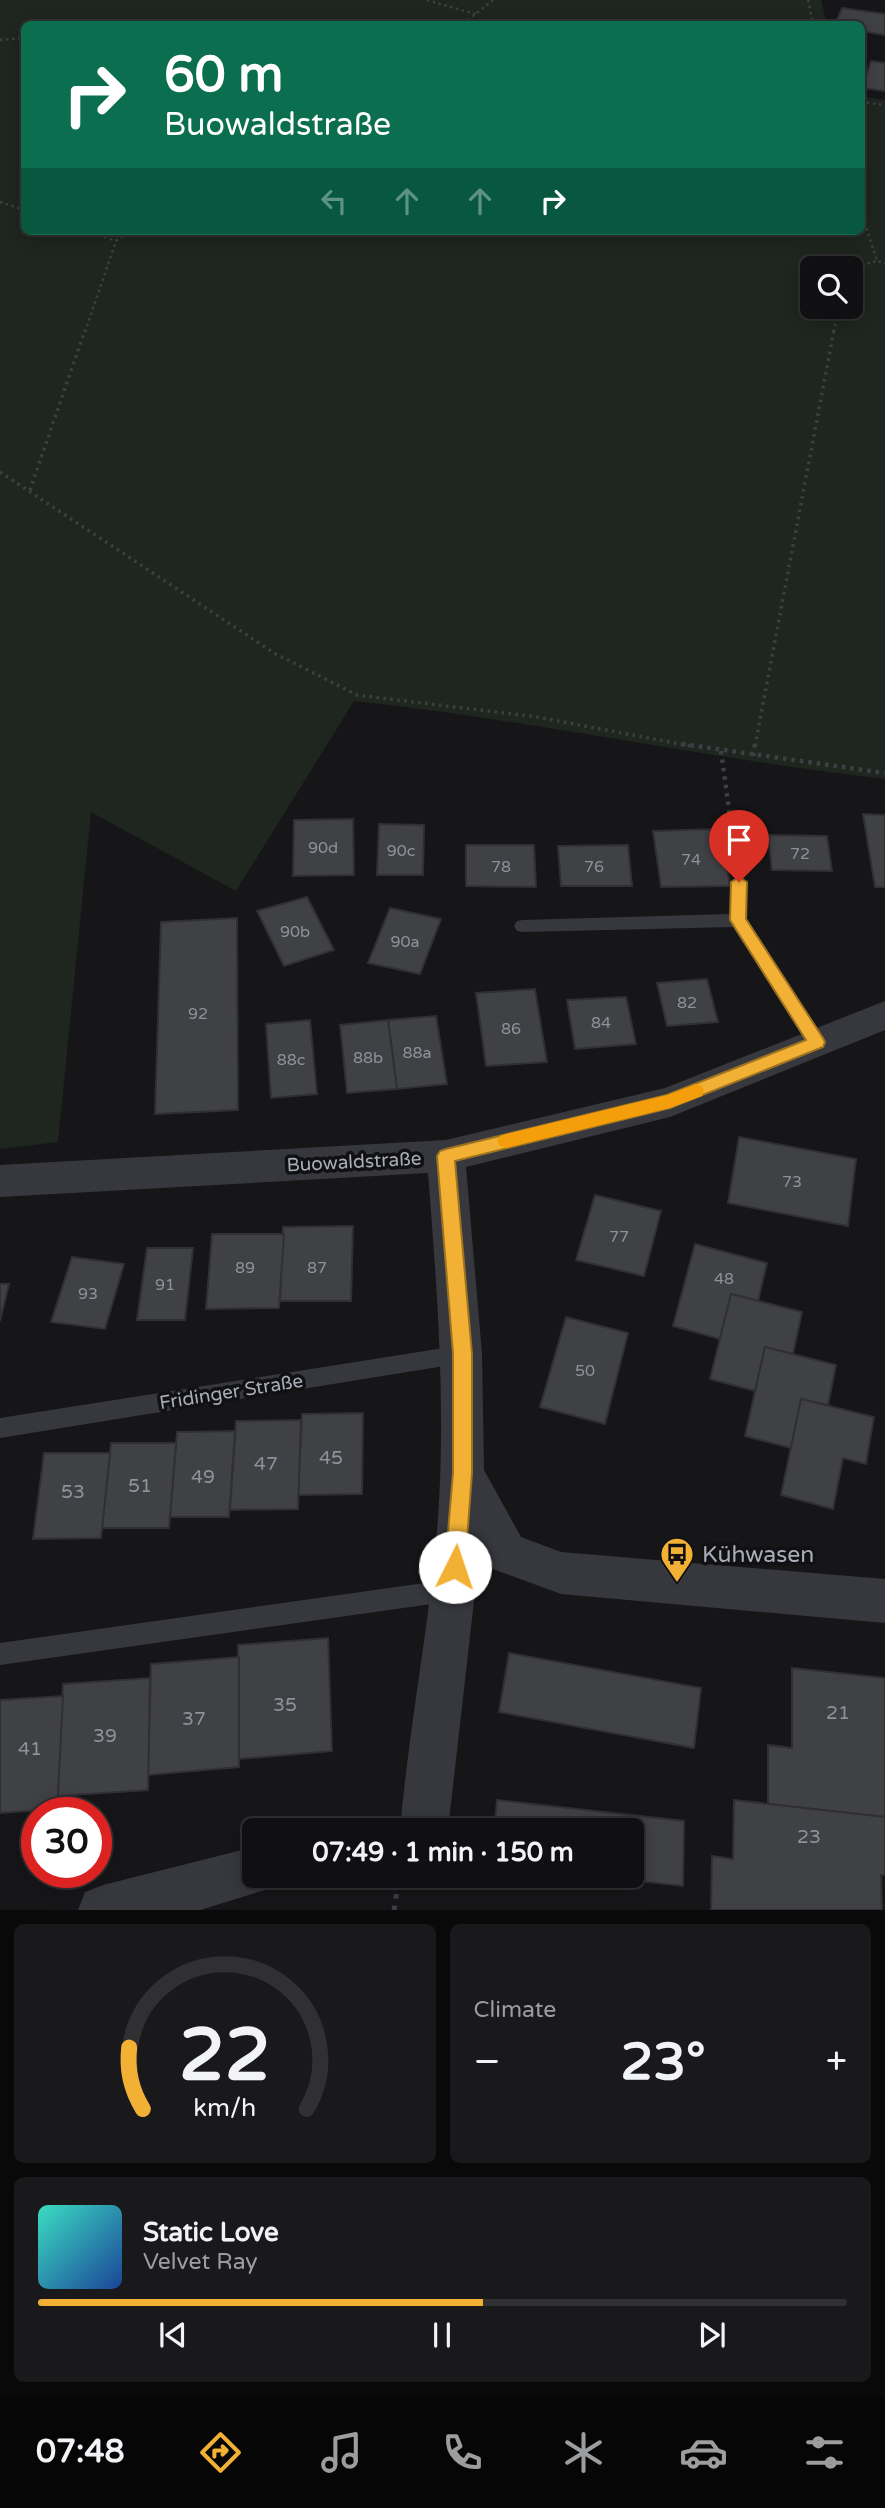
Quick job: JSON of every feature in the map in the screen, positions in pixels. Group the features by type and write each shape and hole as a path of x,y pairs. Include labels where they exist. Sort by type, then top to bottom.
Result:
{"street":[{"name":"Buowaldstraße","path":"0,1181 446,1156 670,1102 885,1016"},
{"path":"425,1818 453,1590 462,1473 463,1354 446,1156"},
{"path":"462,1473 506,1553 561,1573 885,1601"},
{"path":"103,1909 242,1874"}],"lane":[{"path":"739,882 738,920 817,1042"},
{"path":"523,926 738,920"},
{"name":"Fridinger Straße","path":"0,1427 463,1354"},
{"path":"0,1654 453,1590"}],"path":[{"path":"426,0 478,15"},
{"path":"468,21 493,0"},
{"path":"808,0 812,21"},
{"path":"0,40 21,38"},
{"path":"865,102 885,105"},
{"path":"0,202 21,209"},
{"path":"865,224 877,261"},
{"path":"99,235 116,241"},
{"path":"30,490 116,241 124,235"},
{"path":"863,265 877,261 885,263"},
{"path":"753,755 837,319"},
{"path":"0,472 274,653 357,695 537,718 721,751 885,774"},
{"path":"721,751 739,882"},
{"path":"394,1909 398,1888"}],"shaded area":[{"path":"0,0 821,0 826,21 21,21 21,235 865,235 865,97 885,100 885,779 752,761 487,718 354,701 236,891 91,812 58,1142 0,1149"}],"building":[{"path":"842,8 885,14 885,35 865,32 865,21 836,21"},
{"path":"871,61 885,63 885,91 865,88"},
{"path":"863,814 885,815 885,887 875,887"},
{"path":"353,819 354,875 293,876 294,820"},
{"path":"379,824 424,825 423,875 377,875"},
{"path":"720,829 730,886 661,887 653,831"},
{"path":"768,835 827,836 832,871 772,870"},
{"path":"466,845 534,845 536,887 466,886"},
{"path":"628,845 632,886 561,886 558,846"},
{"path":"307,897 334,950 284,966 257,911"},
{"path":"390,908 441,919 420,974 368,963"},
{"path":"237,918 238,1110 155,1114 161,922"},
{"path":"707,979 718,1022 667,1026 657,983"},
{"path":"535,989 547,1062 486,1066 476,993"},
{"path":"626,997 636,1044 575,1049 567,1000"},
{"path":"436,1016 447,1084 397,1089 388,1020"},
{"path":"310,1020 317,1094 271,1098 266,1024"},
{"path":"388,1020 397,1089 347,1093 340,1025"},
{"path":"739,1137 856,1159 848,1226 728,1203"},
{"path":"595,1195 661,1211 644,1276 576,1260"},
{"path":"353,1226 351,1301 280,1301 283,1227"},
{"path":"212,1234 284,1234 279,1308 206,1309"},
{"path":"695,1244 767,1263 758,1301 731,1294 720,1339 673,1326"},
{"path":"147,1248 193,1248 185,1320 137,1320"},
{"path":"72,1257 124,1264 105,1329 51,1322"},
{"path":"0,1284 9,1284 0,1321"},
{"path":"731,1294 802,1312 793,1354 765,1347 755,1391 710,1379"},
{"path":"566,1317 628,1333 605,1424 540,1407"},
{"path":"765,1347 836,1365 828,1405 801,1399 791,1448 745,1436"},
{"path":"801,1399 874,1417 866,1464 843,1458 833,1509 781,1495"},
{"path":"363,1413 362,1494 298,1495 302,1414"},
{"path":"301,1420 298,1509 230,1510 236,1421"},
{"path":"235,1431 229,1517 170,1517 177,1432"},
{"path":"111,1443 176,1443 169,1528 102,1528"},
{"path":"44,1453 110,1453 101,1538 33,1539"},
{"path":"328,1638 332,1751 239,1759 238,1645"},
{"path":"509,1653 701,1688 694,1748 499,1712"},
{"path":"239,1657 239,1767 148,1775 151,1664"},
{"path":"792,1668 885,1678 885,1817 768,1804 768,1745 792,1748"},
{"path":"150,1678 148,1790 58,1796 63,1684"},
{"path":"63,1696 58,1797 21,1797 21,1812 0,1813 0,1700"},
{"path":"497,1800 684,1821 683,1886 644,1882 644,1818 495,1818"},
{"path":"734,1800 885,1817 885,1875 881,1875 882,1910 711,1910 712,1856 733,1859"}],"slow traffic":[{"path":"506,1141 670,1102 696,1091"}],"place":[{"name":"Kühwasen","path":"677,1584"}],"route":[{"path":"455,1567 462,1473 463,1354 446,1156 670,1102 817,1042 738,920 739,882"}]}
